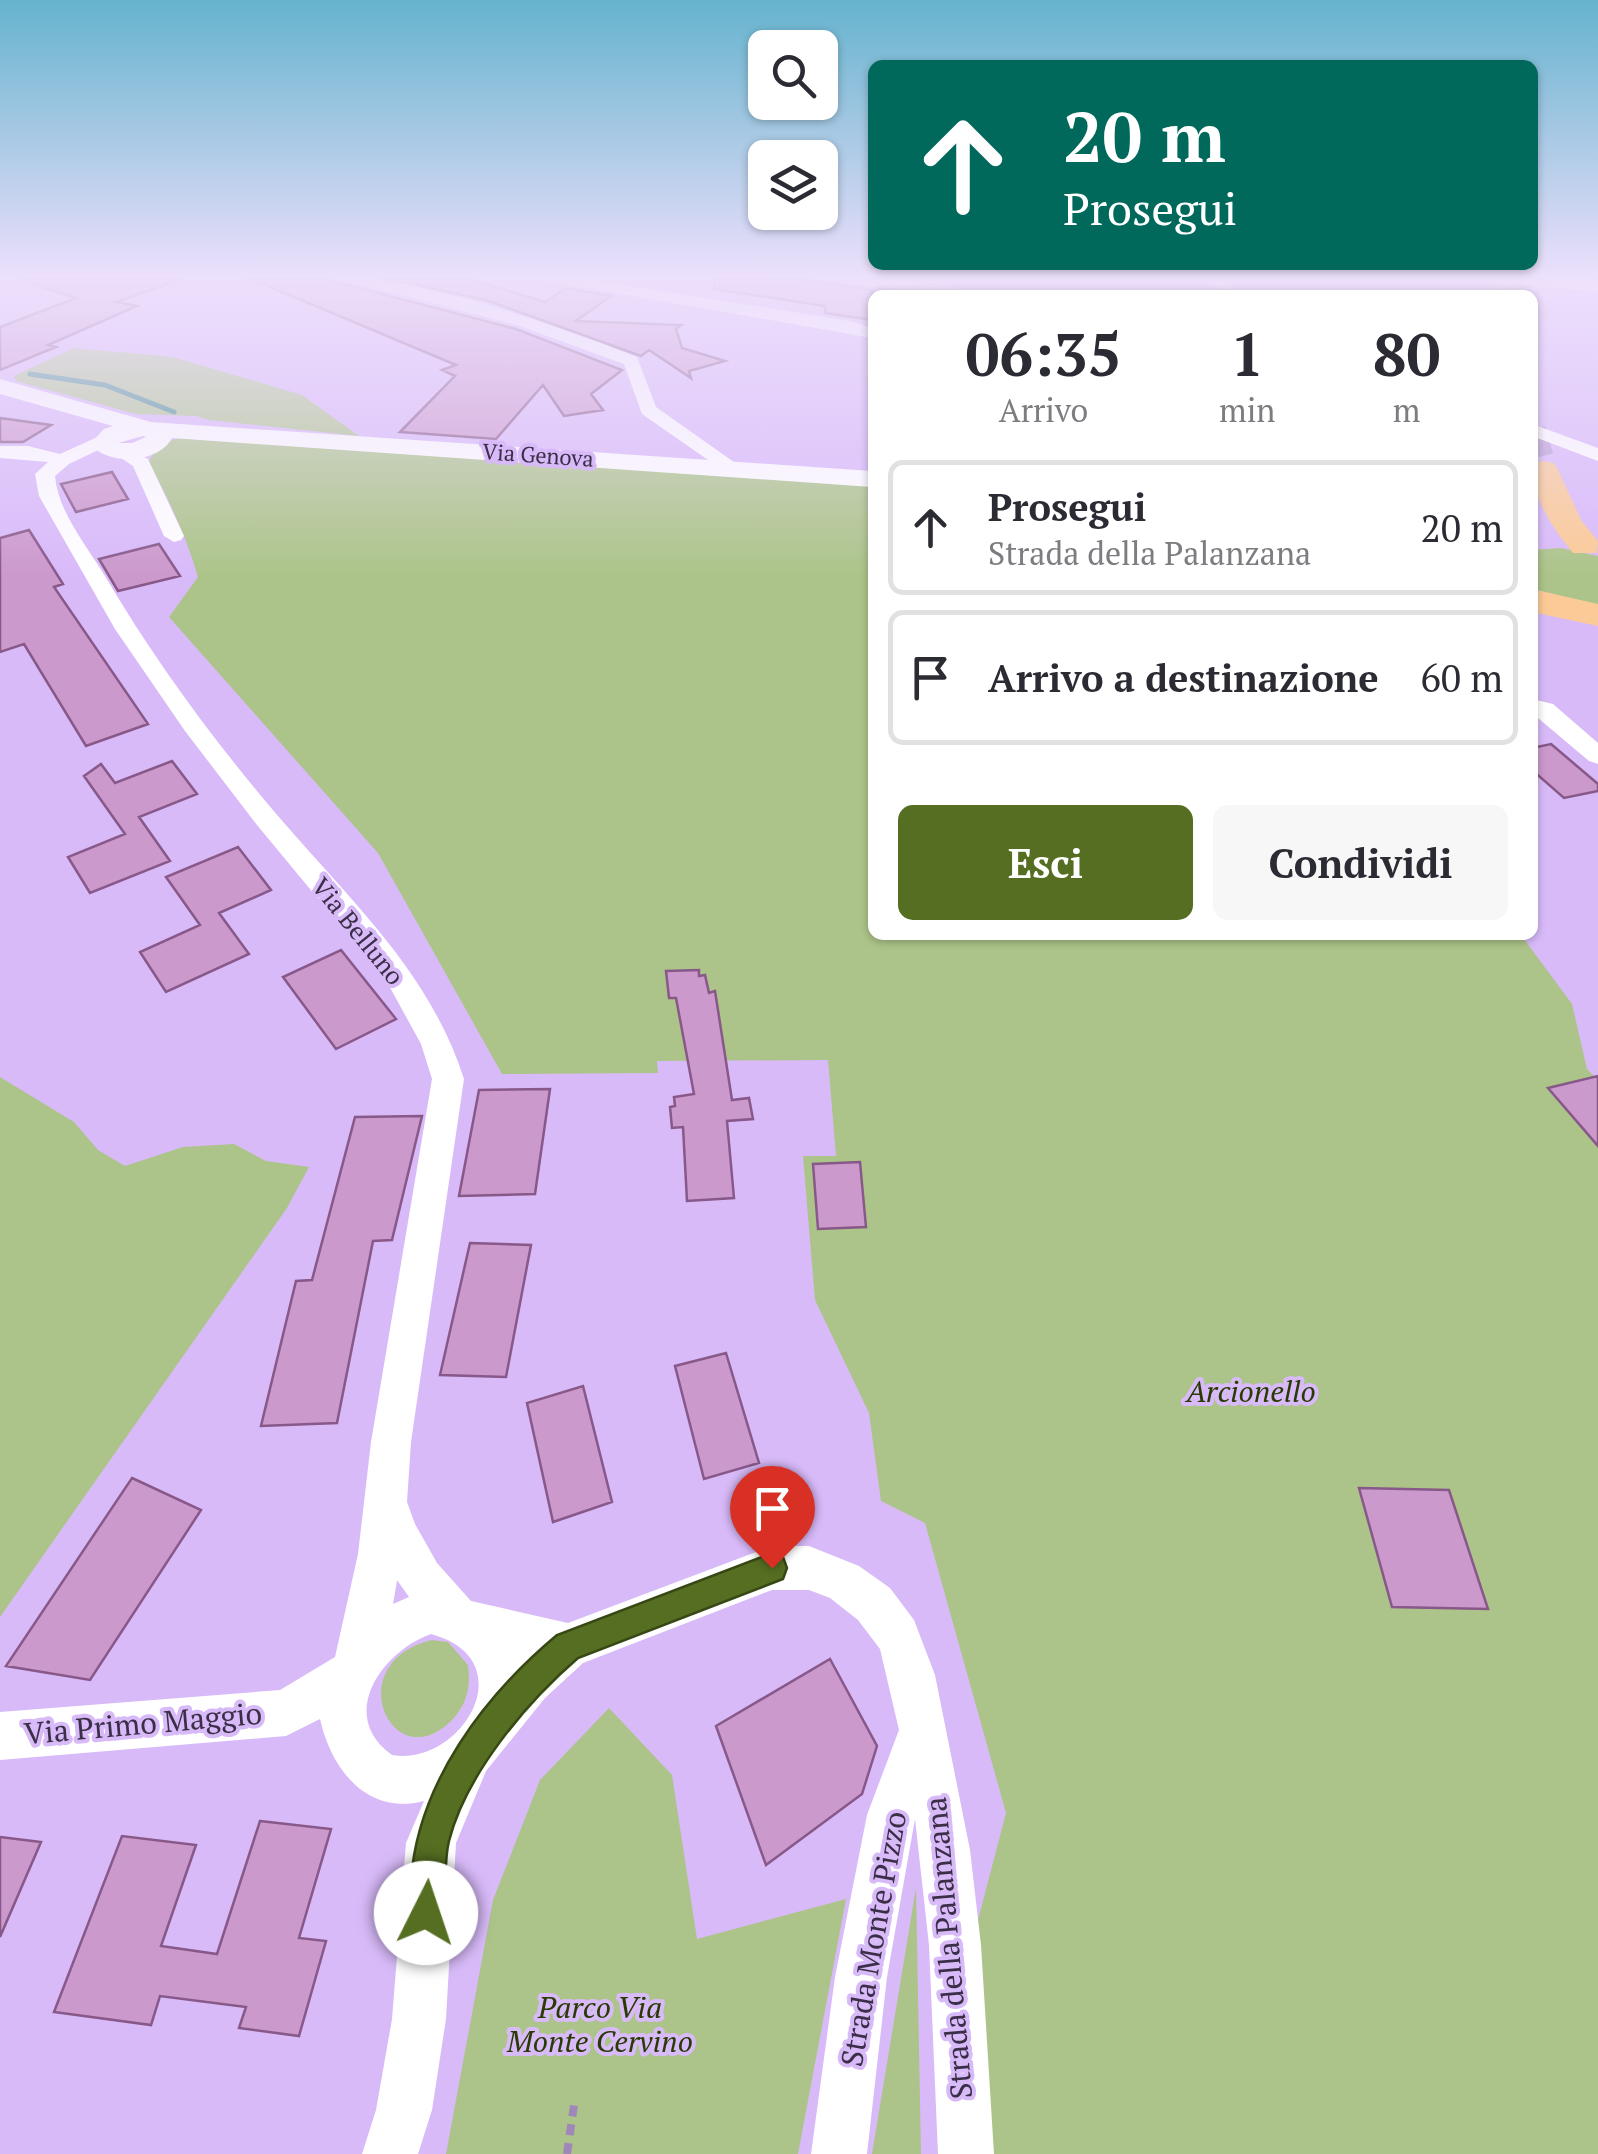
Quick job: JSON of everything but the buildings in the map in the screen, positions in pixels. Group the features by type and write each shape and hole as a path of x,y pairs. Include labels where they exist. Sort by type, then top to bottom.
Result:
{"highway":[{"path":"1543,470 1566,523 1592,548"},
{"path":"1538,542 1592,548"},
{"path":"1538,602 1598,616"}],"main road":[{"name":"Via Genova","path":"0,386 122,442 204,432 868,479"}],"street":[{"path":"636,377 648,410 731,467"},
{"path":"1538,431 1598,456"},
{"path":"0,452 122,442 174,536"},
{"name":"Via Belluno","path":"122,442 48,469 43,478 126,632 199,736 390,965 442,1047 448,1079 390,1442 387,1499 371,1613 355,1667"},
{"path":"1538,708 1598,756"},
{"name":"Via Belluno","path":"387,1499 395,1534 408,1561 463,1618"},
{"name":"Strada della Palanzana","path":"478,1743 529,1682 568,1646 772,1568 809,1568 844,1581 874,1604 898,1636 924,1727 945,1850 955,1945 966,2154"},
{"path":"478,1743 448,1770 426,1779 404,1782 368,1764 344,1730 343,1708 355,1667 371,1644 408,1618 432,1612 522,1638 568,1646"},
{"path":"390,2154 404,2110 420,2018 431,1842 498,1708 502,1682 498,1658 488,1638 463,1618"},
{"name":"Via Primo Maggio","path":"286,1713 355,1667"},
{"name":"Via Primo Maggio","path":"0,1736 286,1713 316,1725 368,1764 411,1807 431,1842"},
{"name":"Strada Monte Pizzo","path":"838,2154 861,1977 891,1815 924,1727"}],"path":[{"path":"567,2154 574,2105"}],"green space":[{"path":"14,377 239,377 302,395 359,436 196,416 136,414 16,381"},
{"name":"Arcionello","path":"179,438 868,486 868,940 1525,940 1572,1004 1587,1069 1598,1080 1598,2154 940,2154 957,2000 1006,1813 925,1523 881,1501 869,1413 815,1300 803,1156 836,1156 828,1060 657,1061 658,1073 502,1074 378,853 169,617 198,577 177,518 149,463 154,453"},
{"path":"1561,548 1598,556 1598,606 1538,590 1538,550"},
{"path":"0,1077 74,1122 98,1150 125,1166 183,1147 234,1144 266,1161 309,1167 287,1208 0,1617"},
{"path":"432,1640 448,1642 468,1665 467,1696 450,1722 428,1735 409,1736 394,1726 384,1710 381,1690 387,1670 404,1652"},
{"name":"Parco Via Monte Cervino","path":"609,1708 672,1775 697,1939 846,1899 798,2154 446,2154 493,1900 540,1780"},
{"path":"916,1888 921,2154 872,2154"}],"waterway":[{"path":"47,377 105,385 174,412"}],"tunnel":[{"path":"1538,452 1543,470"}],"route":[{"path":"426,1913 431,1842 448,1798 470,1754 548,1663 568,1646 772,1568"}]}
